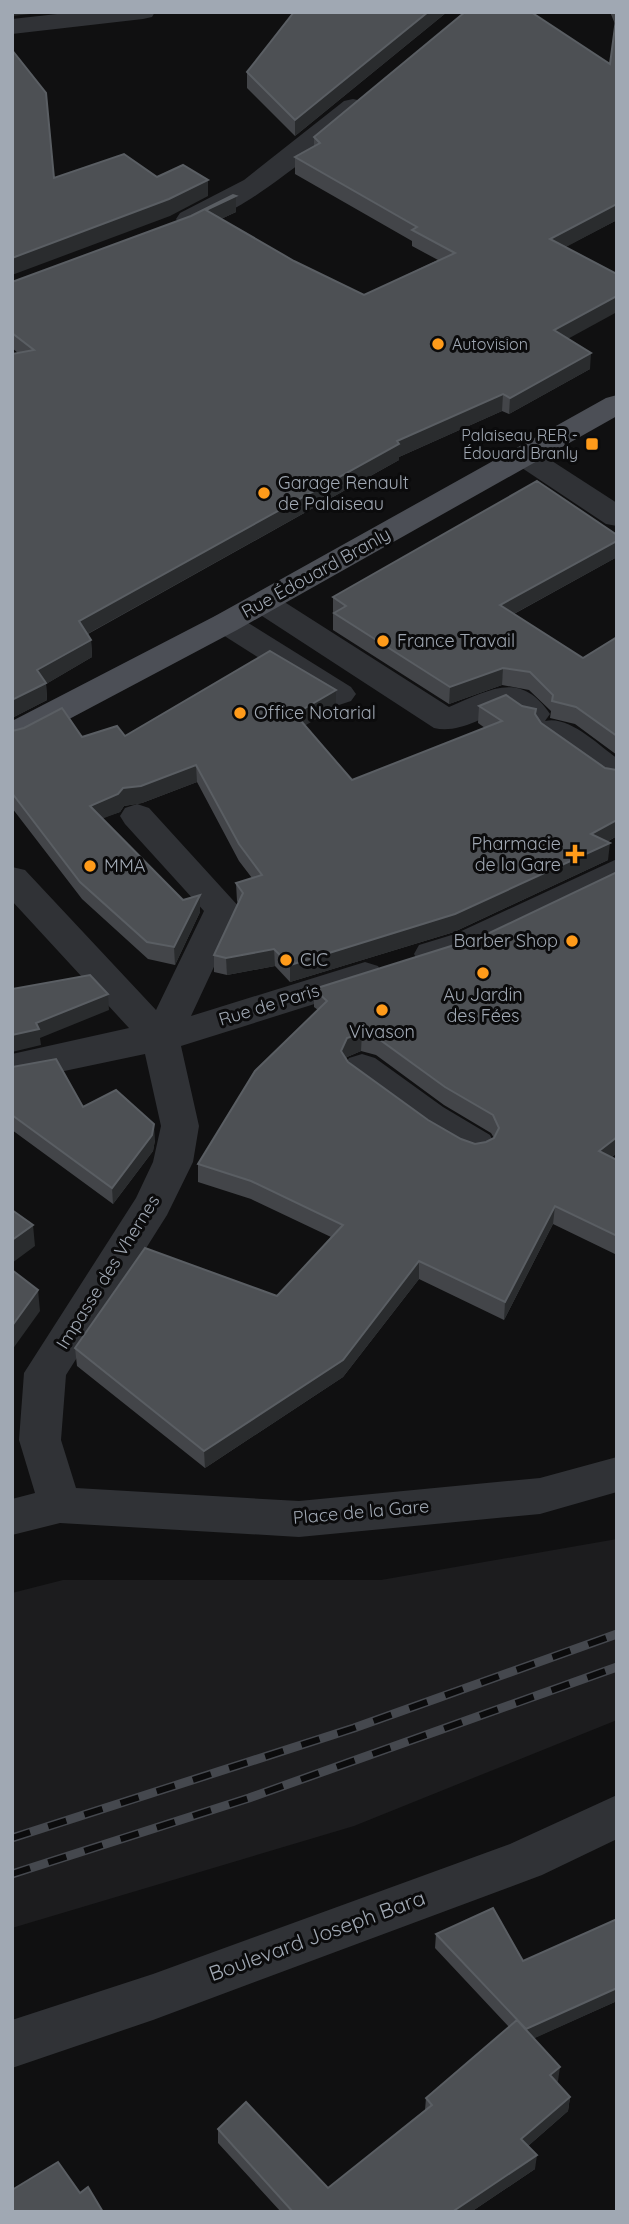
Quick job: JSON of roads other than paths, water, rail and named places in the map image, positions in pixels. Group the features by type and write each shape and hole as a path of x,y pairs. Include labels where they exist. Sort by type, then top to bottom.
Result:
{"main road":[{"name":"Rue Édouard Branly","path":"12,735 264,603 617,404"}],"street":[{"path":"12,27 143,12"},
{"path":"168,229 254,186 376,87"},
{"path":"524,456 617,517"},
{"path":"264,603 446,720 509,695 617,775"},
{"path":"226,623 339,694"},
{"path":"12,879 161,1040 223,909 137,816"},
{"name":"Rue de Paris","path":"12,1068 126,1042 161,1040 298,1009 399,965 468,943 617,870"},
{"name":"Impasse des Vhernes","path":"60,1505 40,1440 44,1373 153,1204 173,1162 180,1126 161,1040"},
{"path":"362,1068 429,1117 475,1144"},
{"name":"Place de la Gare","path":"12,1517 60,1505 299,1519 540,1496 617,1474"},
{"name":"Boulevard Joseph Bara","path":"12,2044 153,1997 525,1860 617,1816"}],"railway":[{"path":"12,1838 354,1728 617,1634"},
{"path":"12,1874 249,1798 617,1667"}],"place":[{"name":"Autovision","path":"438,344"},
{"name":"Palaiseau RER - Édouard Branly","path":"592,444"},
{"name":"Garage Renault de Palaiseau","path":"264,493"},
{"name":"France Travail","path":"383,641"},
{"name":"Office Notarial","path":"240,713"},
{"name":"Pharmacie de la Gare","path":"575,854"},
{"name":"MMA","path":"90,866"},
{"name":"Barber Shop","path":"572,941"},
{"name":"CIC","path":"286,960"},
{"name":"Au Jardin des Fées","path":"483,973"},
{"name":"Vivason","path":"382,1010"}]}
